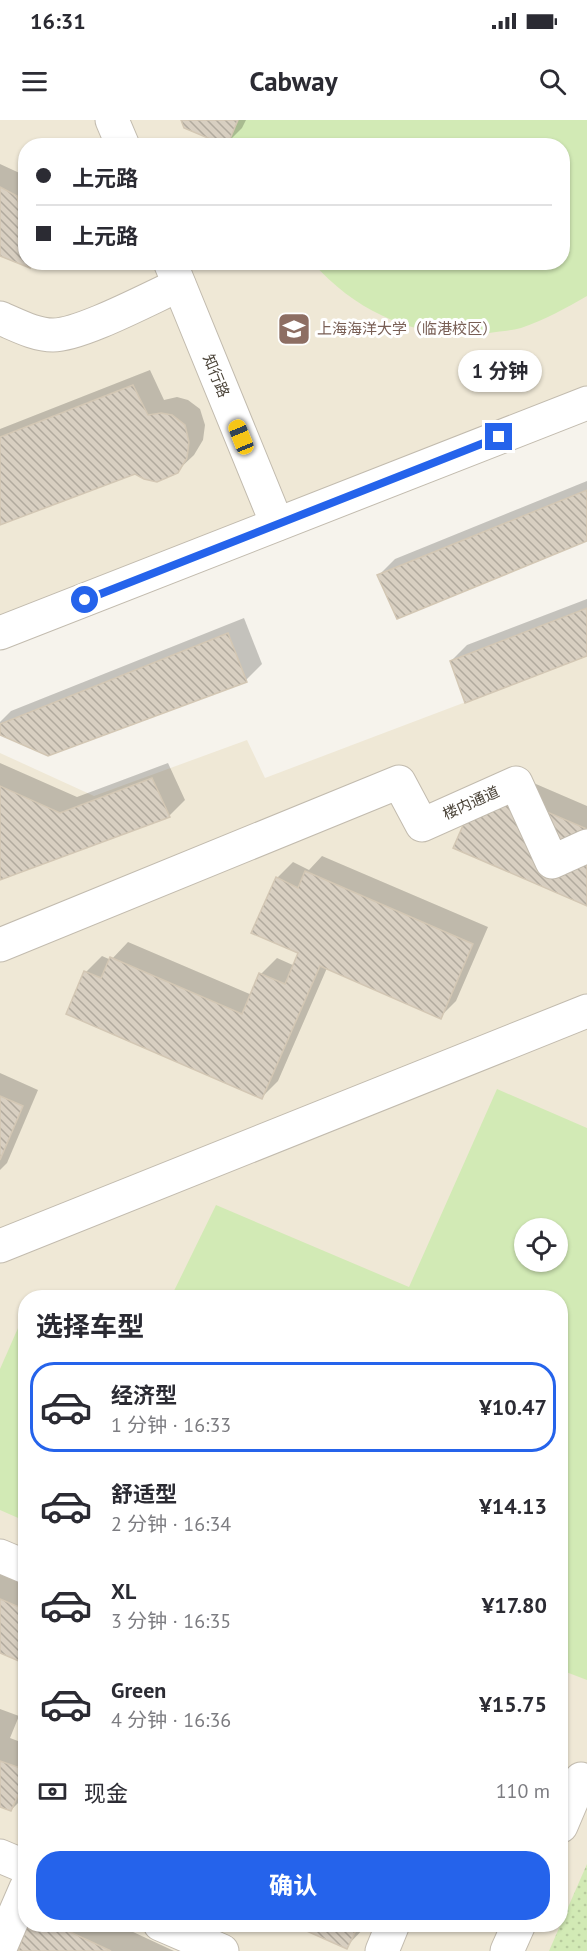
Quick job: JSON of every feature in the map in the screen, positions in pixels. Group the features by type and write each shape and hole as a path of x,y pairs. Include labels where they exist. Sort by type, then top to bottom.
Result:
{"street":[{"path":"112,120 120,138"},
{"path":"0,318 34,332 53,335 74,332 174,274"},
{"name":"知行路","path":"174,274 277,524"},
{"path":"0,633 587,403"},
{"name":"楼内通道","path":"0,945 399,782 422,825 516,783 552,862 587,846"},
{"path":"0,1246 587,1011"},
{"path":"0,1556 18,1564"},
{"path":"568,1803 576,1776"},
{"path":"0,1856 18,1864"},
{"path":"0,1948 18,1906"},
{"path":"178,1932 222,1951"},
{"path":"382,1951 390,1932"},
{"path":"507,1951 515,1932"}],"shaded area":[{"name":"上海海洋大学（临港校区）","path":"0,120 587,120 587,395 0,626"},
{"path":"587,656 587,1951 0,1951 0,753 94,796 247,740 265,778"}],"green space":[{"path":"181,120 587,120 587,296 547,318 517,329 489,333 439,333 415,328 371,310 350,297 320,270 570,270 570,138 208,138 184,128"},
{"path":"497,1089 587,1128 587,1680 568,1673 568,1290 174,1290 216,1205 409,1287"},
{"path":"18,1328 18,1518 0,1510 0,1369"},
{"path":"587,1864 587,1951 549,1951 557,1932 568,1932 568,1908"}],"building":[{"path":"181,120 238,120 230,138 208,138 184,128"},
{"path":"0,187 17,196 18,263 0,256"},
{"path":"133,385 148,415 161,413 172,415 185,425 189,442 187,458 178,473 157,482 135,474 0,525 0,437"},
{"path":"587,490 587,541 397,619 377,575"},
{"path":"587,608 587,656 465,703 450,661"},
{"path":"228,633 247,682 48,756 0,735 0,724"},
{"path":"152,778 170,817 0,880 0,786 60,813"},
{"path":"498,791 587,829 587,906 453,848 472,805"},
{"path":"305,871 473,944 441,1019 320,966 262,1099 66,1014 84,971 101,978 110,957 242,1014 259,973 285,984 298,953 251,933 276,877 298,888"},
{"path":"0,1096 23,1106 0,1160"},
{"path":"0,1599 18,1607 18,1661 0,1653"},
{"path":"0,1761 18,1767 18,1795 11,1811 0,1807"},
{"path":"25,1932 70,1932 111,1951 18,1951"},
{"path":"309,1932 355,1932 347,1949"}],"place":[{"name":"上海海洋大学（临港校区）","path":"294,329"}],"route":[{"path":"85,600 499,437"}]}
